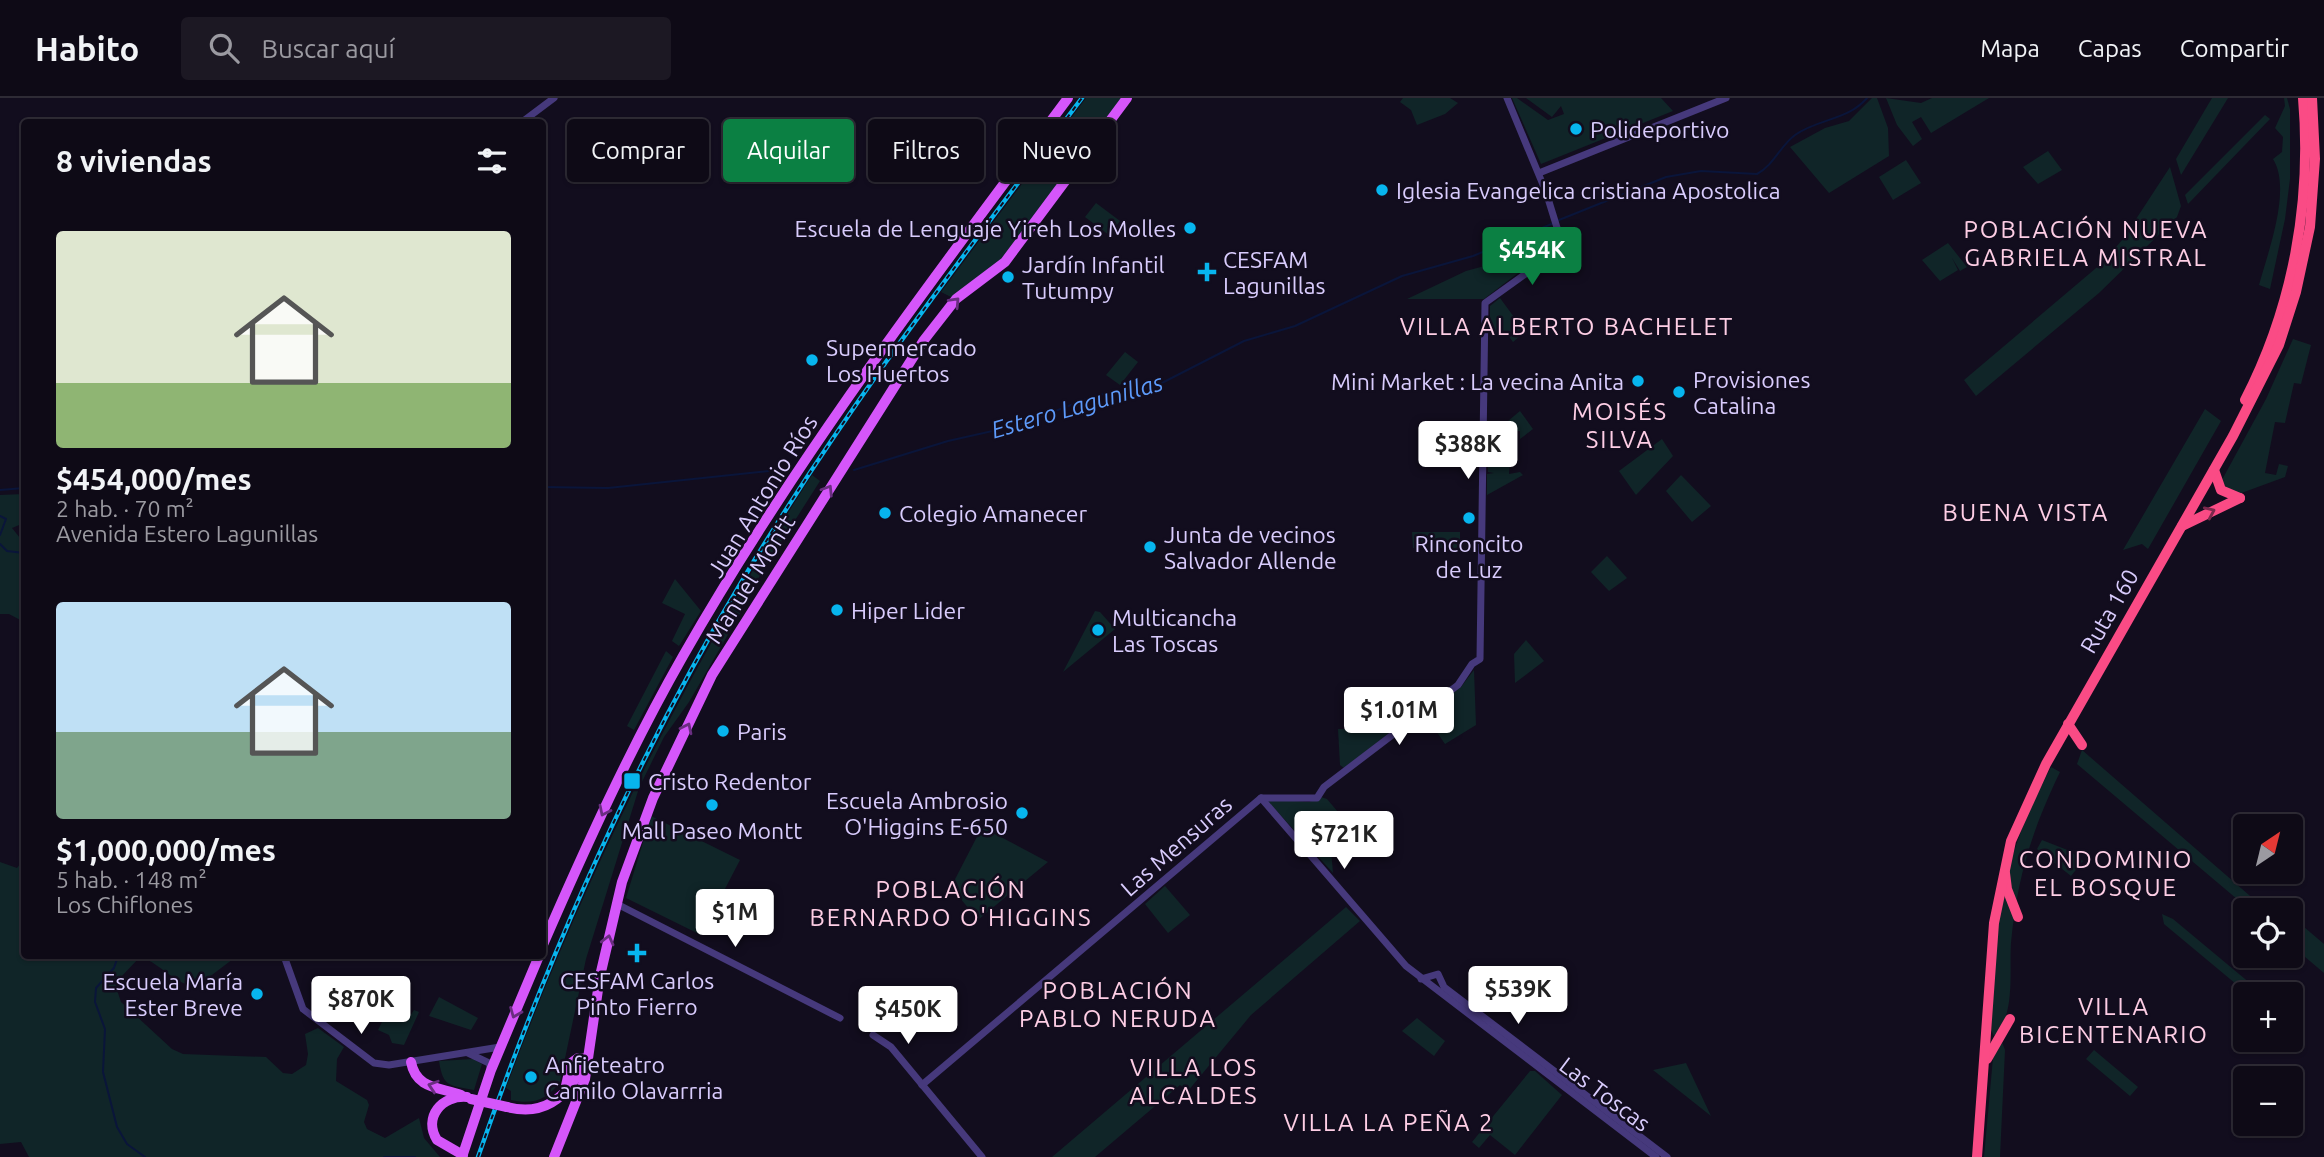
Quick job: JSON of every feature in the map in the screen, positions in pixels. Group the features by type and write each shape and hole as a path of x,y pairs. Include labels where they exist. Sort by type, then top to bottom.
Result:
{"highway":[{"name":"Ruta 160","path":"1971,1157 1987,926 2003,845 2035,768 2233,422 2266,355 2284,304 2299,236 2305,178 2302,98"},
{"name":"Ruta 160","path":"1978,1157 1994,923 2005,862 2027,801 2068,724 2266,374 2296,292 2314,193 2312,98"},
{"path":"2181,527 2240,498 2221,490 2214,470"},
{"path":"2068,724 2082,745"},
{"path":"2005,862 2006,885 2018,917"},
{"path":"1983,1069 2010,1019"},
{"path":"1997,1040 2009,1042"}],"main road":[{"name":"Juan Antonio Ríos","path":"546,938 601,815 690,644 859,382 1068,98"},
{"name":"Manuel Montt","path":"554,1157 560,1135 582,1089 600,976 617,904 642,824 705,688 933,329 959,296 1005,262 1127,98"},
{"path":"469,1098 444,1102 435,1110 431,1121 437,1140 462,1156 491,1070 538,959"},
{"path":"411,1062 414,1073 422,1083 524,1111 539,1109 553,1102 588,1059"}],"street":[{"path":"526,119 554,98"},
{"path":"1261,798 1314,799 1322,789 1458,685 1472,664 1480,659 1485,303 1563,247 1539,173 1507,98"},
{"path":"1539,173 1726,98"},
{"name":"Las Toscas","path":"1261,798 1404,964 1656,1157"},
{"name":"Las Mensuras","path":"922,1085 1261,798"},
{"path":"617,904 841,1018"},
{"path":"286,959 298,1002 306,1012 374,1063 411,1062 500,1048"},
{"name":"Las Toscas","path":"1421,979 1438,974 1446,988 1667,1157"},
{"path":"873,1035 891,1047 982,1157"},
{"path":"467,1053 489,1063 491,1070"}],"green space":[{"path":"1086,98 1122,98 1107,119 1070,119"},
{"path":"1403,98 1450,98 1458,103 1445,114 1417,125 1411,110 1400,102"},
{"name":"Polideportivo","path":"1512,98 1517,98 1548,120 1564,114 1561,106 1552,117 1526,98 1661,98 1673,111 1541,164"},
{"path":"1872,98 1877,98 1888,128 1889,156 1829,193 1790,147 1825,128 1849,121"},
{"path":"1886,98 1921,103 1932,98 1989,98 1931,133 1921,117 1912,122 1922,139 1913,146 1897,125"},
{"path":"2212,98 2228,98 2181,175 2176,159"},
{"path":"2284,98 2287,98 2290,109 2290,179 2285,219 2270,289 2259,285 2279,203 2278,172 2273,159 2282,152 2283,137 2275,128 2285,106"},
{"path":"2265,115 2270,119 2188,204 2185,195"},
{"path":"2048,151 2062,170 2038,184 2023,167"},
{"path":"1906,160 1921,183 1893,200 1879,177"},
{"path":"2170,167 2181,206 2177,217 2099,293 1976,396 1964,380 2102,263 2123,239"},
{"path":"1023,182 1060,182 1004,259 953,298 941,292"},
{"path":"1096,203 1120,221 1109,235 1085,217"},
{"path":"1948,243 1967,267 1960,271 1952,258 1958,270 1940,281 1922,260"},
{"path":"1551,248 1484,299 1407,299 1466,271"},
{"path":"1500,298 1525,332 1513,342 1507,334 1490,334 1490,306"},
{"path":"2293,339 2311,345 2301,384 2294,383 2285,423 2275,422 2265,473 2276,475 2279,464 2288,466 2285,477 2236,495 2221,483 2266,399"},
{"path":"1125,352 1138,362 1120,385 1106,375"},
{"path":"2205,409 2221,421 2148,549 2142,544 2123,550"},
{"path":"1520,411 1533,429 1520,439 1520,431 1506,431 1505,449 1513,449 1513,460 1487,459 1487,426 1502,426"},
{"path":"1662,439 1673,456 1636,495 1619,471"},
{"path":"1488,460 1510,461 1509,474 1520,472 1523,475 1487,495 1487,474 1494,473 1488,472"},
{"path":"812,475 820,481 747,596 741,612 689,702 664,737 639,788 586,959 560,1082 550,1093 538,1100 511,1100 511,1091 506,1088 537,1008 570,928 642,773 723,622"},
{"path":"1681,475 1711,506 1692,522 1666,491"},
{"path":"21,494 21,524 12,528 21,539 21,620 9,614 0,614 0,495"},
{"path":"1412,532 1460,532 1460,548 1413,548"},
{"path":"1607,556 1627,578 1609,591 1591,572"},
{"path":"675,579 701,611 679,646 672,641 685,614 662,603"},
{"path":"1095,611 1100,612 1115,629 1063,672"},
{"path":"1526,640 1544,661 1515,683 1514,654"},
{"path":"666,651 673,657 634,730 627,726"},
{"path":"1474,670 1476,725 1445,744 1425,715 1461,687"},
{"path":"1338,729 1393,730 1344,768 1340,765"},
{"path":"2082,750 2233,881 2233,884 2252,898 2236,898 2077,764"},
{"path":"2051,767 2060,772 2041,814 2027,855 2017,897 2011,943 2009,1005 2006,1017 1994,1036 1991,1030 2002,899 2019,836"},
{"path":"1321,797 1327,799 1338,812 1328,813 1333,873 1266,799 1309,802"},
{"path":"651,816 740,860 701,935 626,898"},
{"path":"982,827 1048,862 978,920 951,887"},
{"path":"2042,840 2070,851 2083,861 2071,876 2037,849"},
{"path":"0,862 17,868 21,863 21,959 138,959 121,977 116,987 121,1002 172,1049 183,1054 266,1057 283,1073 292,1074 306,1065 308,1054 305,1034 318,1028 344,1047 337,1059 336,1081 367,1100 369,1105 364,1122 367,1129 385,1138 419,1118 424,1138 440,1157 29,1157 21,1142 0,1144"},
{"path":"1165,886 1190,915 1168,933 1145,904"},
{"path":"1346,907 1360,921 1251,1015 1188,1091 1180,1085 1095,1157 1052,1157"},
{"path":"2162,914 2173,919 2249,982 2234,982 2164,924"},
{"path":"2303,926 2324,944 2324,973 2303,955"},
{"path":"145,959 233,959 196,987 180,981"},
{"path":"439,997 478,1018 471,1030 429,1016"},
{"path":"414,1010 419,1012 404,1045 392,1043 389,1035 378,1030 386,1014 406,1022"},
{"path":"1417,1018 1445,1041 1434,1056 1402,1031"},
{"path":"2002,1042 2005,1050 2000,1157 1984,1157 1993,1058"},
{"path":"2094,1050 2138,1087 2130,1096 2086,1059"},
{"path":"473,1059 482,1064 474,1090 453,1086 446,1081 439,1061"},
{"path":"1686,1063 1711,1116 1653,1070"},
{"path":"1530,1071 1535,1071 1562,1095 1515,1155 1490,1135 1479,1148 1472,1142"}],"waterway":[{"name":"Estero Lagunillas","path":"1559,220 1666,177 1701,171 1757,174 1768,166 1795,135 1851,111 1867,98"},
{"name":"Estero Lagunillas","path":"854,470 948,441 1019,425 1097,395 1154,387 1244,341 1295,326 1402,276 1473,256 1554,223"},
{"name":"Estero Lagunillas","path":"546,487 608,488 787,469"},
{"name":"Estero Lagunillas","path":"0,490 21,488"},
{"path":"0,516 6,519 0,535"},
{"path":"0,544 7,551 21,553"},
{"path":"117,959 114,968 96,988 95,1002 105,1029 103,1072 117,1127 127,1144 145,1157"},
{"path":"384,1157 415,1157"}],"railway":[{"path":"478,1157 534,1007 596,859 705,645 823,452 950,274 1082,98"}],"place":[{"name":"Polideportivo","path":"1576,129"},
{"name":"Iglesia Evangelica cristiana Apostolica","path":"1382,190"},
{"name":"Escuela de Lenguaje Yireh Los Molles","path":"1190,228"},
{"name":"CESFAM Lagunillas","path":"1207,272"},
{"name":"Jardín Infantil Tutumpy","path":"1008,277"},
{"name":"Supermercado Los Huertos","path":"812,360"},
{"name":"Mini Market : La vecina Anita","path":"1638,381"},
{"name":"Provisiones Catalina","path":"1679,392"},
{"name":"Colegio Amanecer","path":"885,513"},
{"name":"Rinconcito de Luz","path":"1469,518"},
{"name":"Junta de vecinos Salvador Allende","path":"1150,547"},
{"name":"Hiper Lider","path":"837,610"},
{"name":"Multicancha Las Toscas","path":"1098,630"},
{"name":"Paris","path":"723,731"},
{"name":"Cristo Redentor","path":"632,781"},
{"name":"Mall Paseo Montt","path":"712,805"},
{"name":"Escuela Ambrosio O'Higgins E-650","path":"1022,813"},
{"name":"CESFAM Carlos Pinto Fierro","path":"637,953"},
{"name":"Escuela María Ester Breve","path":"257,994"},
{"name":"Anfieteatro Camilo Olavarrria","path":"531,1077"}],"district":[{"name":"POBLACIÓN NUEVA GABRIELA MISTRAL","path":"2086,243"},
{"name":"VILLA ALBERTO BACHELET","path":"1567,326"},
{"name":"MOISÉS SILVA","path":"1620,425"},
{"name":"BUENA VISTA","path":"2026,512"},
{"name":"CONDOMINIO EL BOSQUE","path":"2106,873"},
{"name":"POBLACIÓN BERNARDO O'HIGGINS","path":"951,903"},
{"name":"POBLACIÓN PABLO NERUDA","path":"1118,1004"},
{"name":"VILLA BICENTENARIO","path":"2114,1020"},
{"name":"VILLA LOS ALCALDES","path":"1194,1081"},
{"name":"VILLA LA PEÑA 2","path":"1389,1122"}]}
